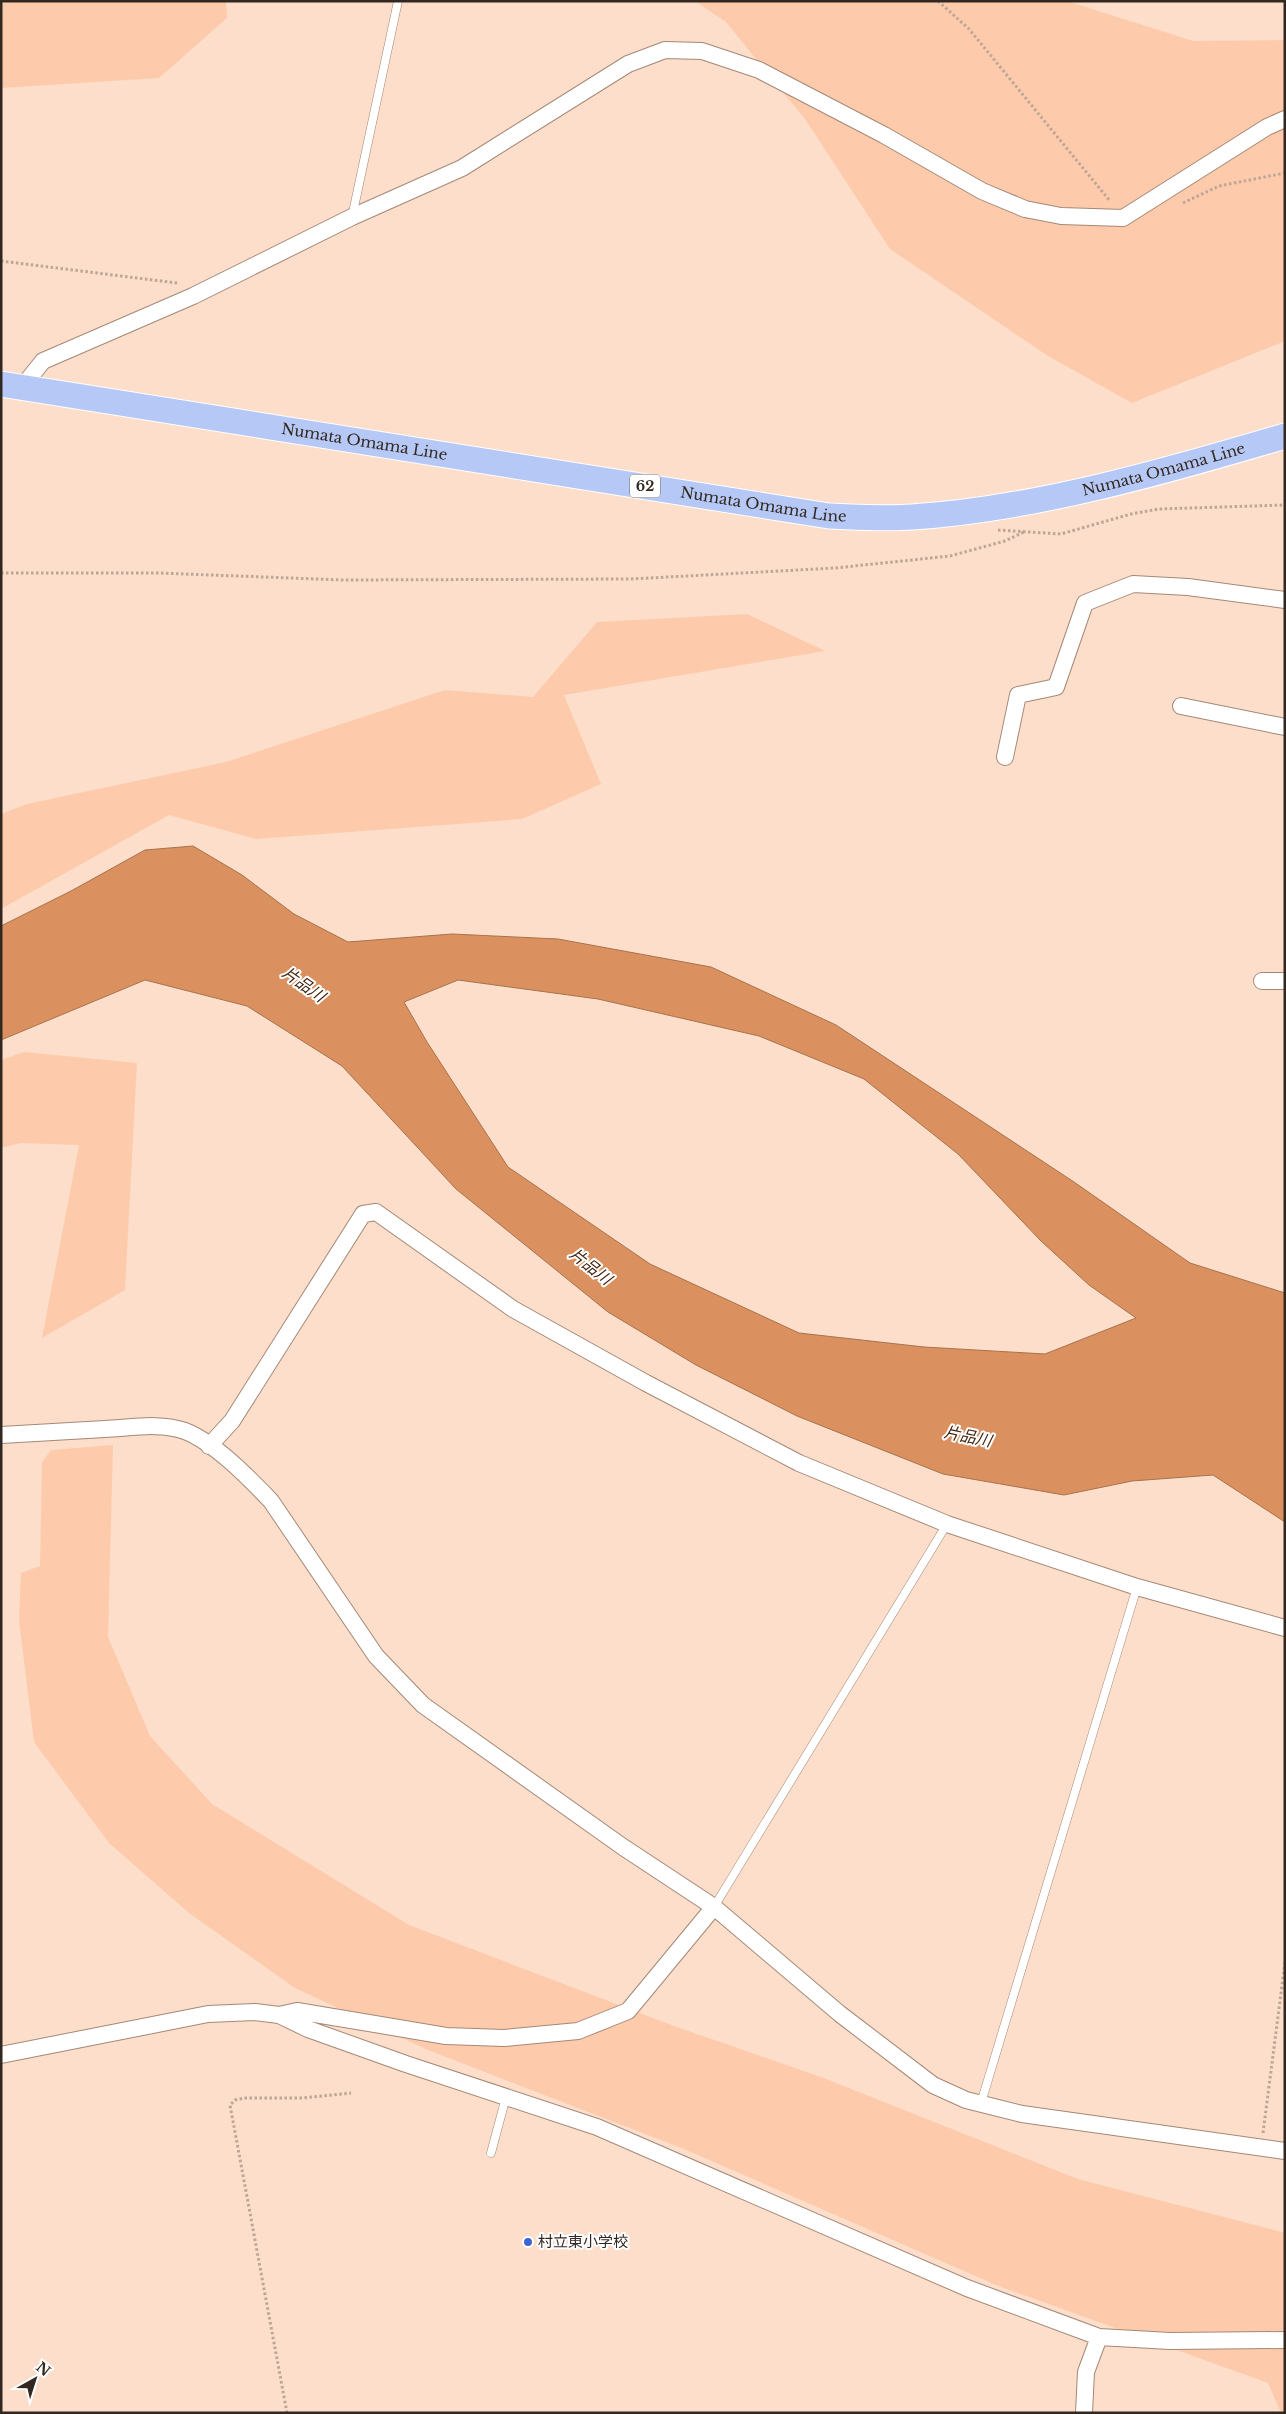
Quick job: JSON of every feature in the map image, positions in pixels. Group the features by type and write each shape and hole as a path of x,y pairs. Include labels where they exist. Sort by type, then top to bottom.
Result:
{"main road":[{"name":"Numata Omama Line","path":"12,385 829,516 911,517 978,511 1055,496 1214,457 1285,436"}],"street":[{"path":"12,385 43,361 193,296 352,217 462,168 628,64 665,50 702,51 759,70 884,135 982,191 1024,208 1062,216 1123,218 1268,127 1285,119"},
{"path":"1005,757 1018,695 1056,687 1085,603 1133,584 1188,587 1285,600"},
{"path":"1181,706 1285,727"},
{"path":"1262,981 1285,981"},
{"path":"209,1446 232,1420 363,1214 376,1212 512,1309 646,1383 799,1462 947,1524 1137,1587 1285,1628"},
{"path":"1,1434 140,1427 173,1428 184,1431 209,1446 253,1482 270,1501 376,1656 423,1705 623,1847 714,1907 840,2014 933,2085 966,2100 1022,2114 1285,2151"},
{"path":"279,2015 297,2011 446,2036 504,2038 578,2031 628,2011 714,1907"},
{"path":"1,2055 208,2014 254,2012 279,2015 308,2029 398,2061 506,2095 597,2127 967,2288 1099,2337 1170,2341 1285,2340"},
{"path":"1084,2413 1086,2372 1099,2337"}],"lane":[{"path":"352,217 398,1"},
{"path":"714,1907 947,1524"},
{"path":"981,2103 1137,1587"},
{"path":"491,2153 506,2095"}],"path":[{"path":"938,1 969,29 1123,218"},
{"path":"1180,204 1219,186 1285,173"},
{"path":"1,261 182,284 193,296"},
{"path":"995,529 1061,534 1131,514 1160,510 1285,505"},
{"path":"1,573 158,573 342,580 631,579 835,568 950,556 1005,542 1024,532"},
{"path":"1261,2148 1285,1962"},
{"path":"287,2413 230,2106 234,2100 244,2098 303,2098 351,2093"}],"shaded area":[{"path":"1,1 226,1 227,18 159,78 1,88"},
{"path":"695,1 1067,1 1193,41 1285,40 1285,341 1132,403 1048,356 890,249 805,119 726,22"},
{"path":"747,614 825,651 564,695 601,784 522,819 256,839 169,815 1,909 1,814 27,804 226,762 445,690 533,697 597,622"},
{"path":"24,1052 137,1063 125,1290 42,1338 79,1145 21,1143 1,1148 1,1060"},
{"path":"113,1445 108,1637 150,1736 212,1804 409,1925 674,2026 821,2077 1078,2179 1285,2233 1285,2413 1281,2413 1268,2383 996,2285 684,2149 428,2050 295,1988 189,1913 109,1843 34,1742 19,1620 21,1573 40,1566 42,1462 51,1450"}],"water":[{"name":"片品川","path":"193,846 242,875 294,914 348,942 452,934 558,939 711,967 836,1025 1074,1182 1190,1263 1285,1293 1285,1522 1213,1475 1132,1481 1064,1495 943,1474 797,1416 696,1365 608,1312 456,1189 342,1066 247,1006 145,980 1,1040 1,926 71,891 145,850","holes":["458,980 598,999 759,1036 864,1079 958,1154 1041,1241 1089,1285 1136,1318 1045,1354 924,1347 799,1333 650,1264 508,1167 427,1042 404,1002"]}],"place":[{"name":"村立東小学校","path":"528,2242"}]}
